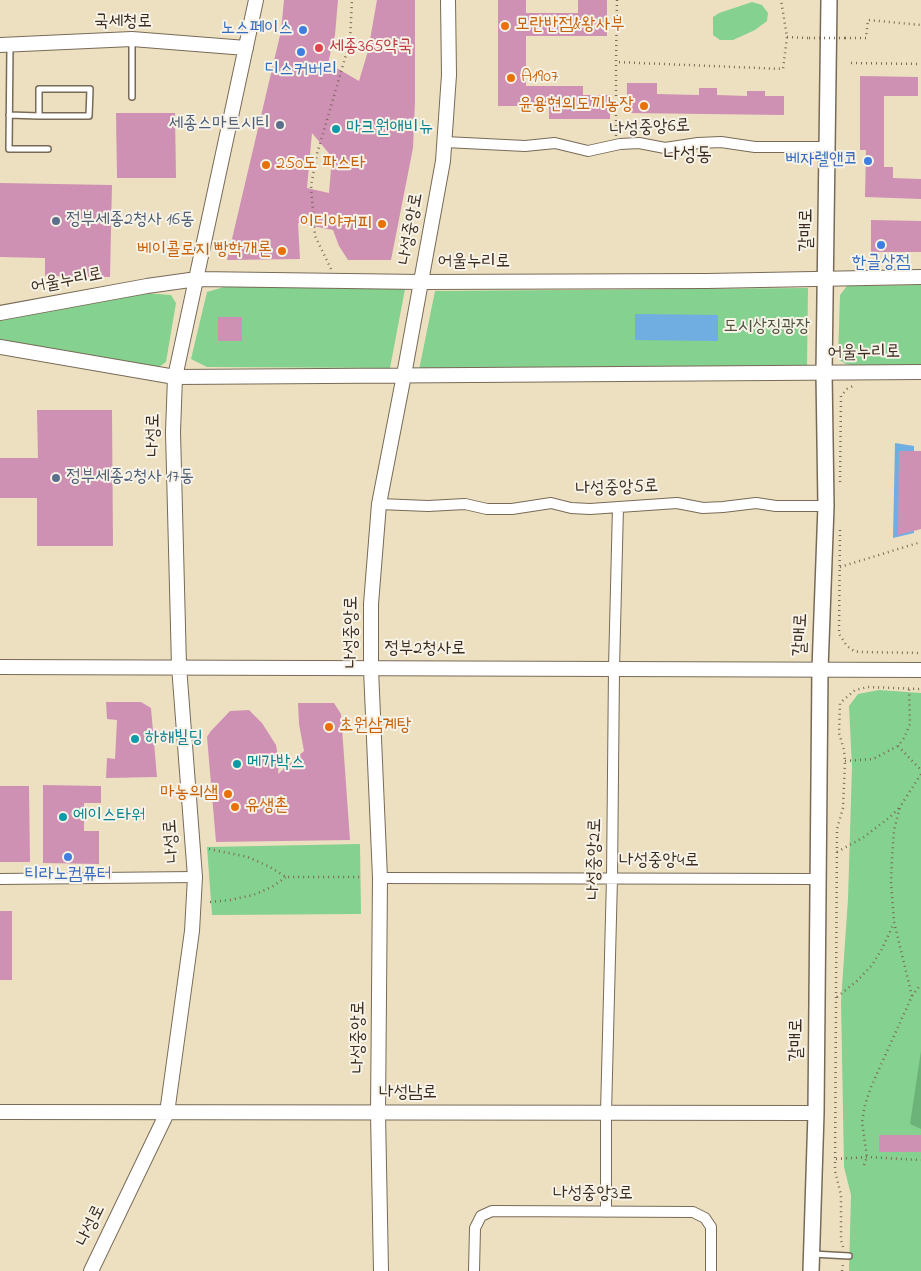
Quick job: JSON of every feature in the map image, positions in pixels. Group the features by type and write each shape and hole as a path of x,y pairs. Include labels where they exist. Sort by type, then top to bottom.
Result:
{"main road":[{"name":"갈매로","path":"811,1271 816,1113 820,670 826,506 824,373 827,278 829,0"}],"street":[{"name":"나성로","path":"91,1271 167,1112 192,931 195,877 179,666 173,432 175,377 256,0"},
{"name":"나성중앙로","path":"381,1271 378,1113 380,878 370,604 379,504 421,282 445,142 449,75 448,0"},
{"name":"국세청로","path":"5,46 132,39 246,48"},
{"name":"나성중앙6로","path":"445,142 525,146 554,143 588,151 620,144 640,143 665,148 721,142 755,147 828,147"},
{"name":"어울누리로","path":"0,313 147,286 197,279 421,282 707,281 921,277"},
{"name":"어울누리로","path":"0,347 175,377 921,372"},
{"name":"나성중앙5로","path":"379,504 428,506 465,504 487,509 512,509 551,503 571,508 590,509 676,503 703,508 756,503 776,506 826,506"},
{"name":"나성중앙2로","path":"606,1212 606,1113 618,507"},
{"name":"정부2청사로","path":"0,667 179,666 371,669 921,670"},
{"name":"나성로","path":"0,879 195,877"},
{"name":"나성중앙4로","path":"380,878 817,879"},
{"name":"나성남로","path":"0,1112 816,1113"},
{"name":"나성중앙3로","path":"474,1271 475,1228 481,1216 492,1212 694,1212 705,1218 711,1227 711,1271"}],"lane":[{"path":"132,39 132,97"},
{"path":"5,46 9,149 48,148"},
{"path":"9,115 39,116 90,116 90,89 39,89 39,116"},
{"path":"812,1254 850,1256"}],"path":[{"path":"331,269 315,236 311,186 317,154 350,41 352,0"},
{"path":"616,136 617,0"},
{"path":"616,62 783,69 787,37 781,0"},
{"path":"787,37 866,38 868,20 921,25"},
{"path":"851,63 921,64"},
{"path":"840,482 842,396 847,388 860,383"},
{"path":"840,529 839,634 847,646 854,651 921,653"},
{"path":"840,567 921,542"},
{"path":"844,1251 841,1240 841,1196 835,1171 837,830 843,808 845,761 839,733 840,703 855,690 868,687 921,689"},
{"path":"845,761 874,759 898,746 910,724 909,689"},
{"path":"898,746 921,770"},
{"path":"837,852 864,836 890,817 900,807 921,774"},
{"path":"900,807 894,830 891,882 894,922 912,996"},
{"path":"209,849 248,857 270,867 286,878"},
{"path":"210,902 253,895 272,887 286,878 363,876"},
{"path":"836,998 857,981 872,965 882,949 894,922"},
{"path":"864,1165 868,1157 862,1122 865,1105 871,1087 912,996 921,984"},
{"path":"836,1160 868,1157 921,1160"},
{"path":"842,1271 844,1263"}],"green space":[{"path":"752,2 762,5 768,13 767,21 755,30 733,40 720,40 713,35 713,17 719,13"},
{"path":"234,284 405,289 390,368 207,367 191,359 207,292"},
{"name":"도시상징광장","path":"921,285 921,367 861,367 846,364 838,359 840,295 847,286"},
{"name":"도시상징광장","path":"808,288 807,368 419,370 435,291"},
{"path":"144,293 171,295 176,303 166,362 156,369 0,339 0,319"},
{"path":"879,690 921,693 921,1271 849,1271 851,1195 844,1167 841,1001 848,899 852,767 849,706 858,694"},
{"path":"360,844 361,914 212,915 207,847"},
{"path":"921,1051 921,1129 910,1124"}],"water":[{"path":"635,314 718,315 718,341 635,340"},
{"path":"895,443 914,446 914,533 893,538"}],"building":[{"name":"마크원애비뉴","path":"284,0 338,0 335,35 328,63 359,81 368,51 377,0 415,0 413,148 391,260 348,260 339,246 333,230 298,223 300,259 227,260 281,31","holes":["312,133 332,157 329,193 307,188"]},
{"path":"498,0 526,0 526,13 578,13 578,0 607,0 607,36 526,36 526,86 583,86 583,95 610,95 610,119 549,119 549,106 498,106"},
{"path":"860,76 918,77 918,96 884,96 884,167 893,167 893,178 921,179 921,199 865,197 866,150 860,150"},
{"path":"627,83 657,83 657,94 699,95 699,88 717,88 717,95 747,96 747,91 765,91 765,96 784,96 784,115 627,113"},
{"path":"116,113 175,113 176,178 117,178"},
{"name":"정부세종2청사 16동","path":"0,183 112,185 110,277 45,276 45,258 0,257"},
{"path":"871,220 921,221 921,252 871,252"},
{"path":"218,317 242,317 242,341 218,341"},
{"name":"정부세종2청사 17동","path":"37,410 112,410 113,546 37,546 37,498 0,498 0,458 38,458"},
{"path":"899,451 921,451 921,529 898,535"},
{"name":"하해빌딩","path":"106,702 141,702 151,708 157,777 106,778 107,758 115,759 117,720 107,719"},
{"path":"298,703 334,703 341,714 350,840 216,842 207,737 230,711 249,710 262,723 276,745 279,763 278,774 304,751 299,724"},
{"name":"에이스타워","path":"43,785 101,786 101,803 84,803 84,831 99,831 99,864 43,863"},
{"path":"0,786 29,786 30,862 0,862"},
{"path":"0,911 12,911 12,980 0,980"},
{"path":"879,1135 921,1135 921,1152 879,1152"}],"place":[{"name":"모란반점&왕사부","path":"505,26"},
{"name":"노스페이스","path":"303,30"},
{"name":"세종365약국","path":"319,48"},
{"name":"디스커버리","path":"301,52"},
{"name":"A1907","path":"511,78"},
{"name":"윤용현의도끼농장","path":"644,106"},
{"name":"세종스마트시티","path":"280,125"},
{"name":"마크원애비뉴","path":"336,129"},
{"name":"베자렐앤코","path":"868,161"},
{"name":"250도 파스타","path":"266,165"},
{"name":"정부세종2청사 16동","path":"56,221"},
{"name":"이디야커피","path":"382,224"},
{"name":"한글상점","path":"881,245"},
{"name":"베이콜로지 빵학개론","path":"282,251"},
{"name":"정부세종2청사 17동","path":"56,478"},
{"name":"초원삼계탕","path":"329,727"},
{"name":"하해빌딩","path":"135,739"},
{"name":"메가박스","path":"237,764"},
{"name":"마농의샘","path":"228,794"},
{"name":"유생촌","path":"235,807"},
{"name":"에이스타워","path":"63,817"},
{"name":"티라노컴퓨터","path":"68,857"}],"district":[{"name":"나성동","path":"688,157"}]}
